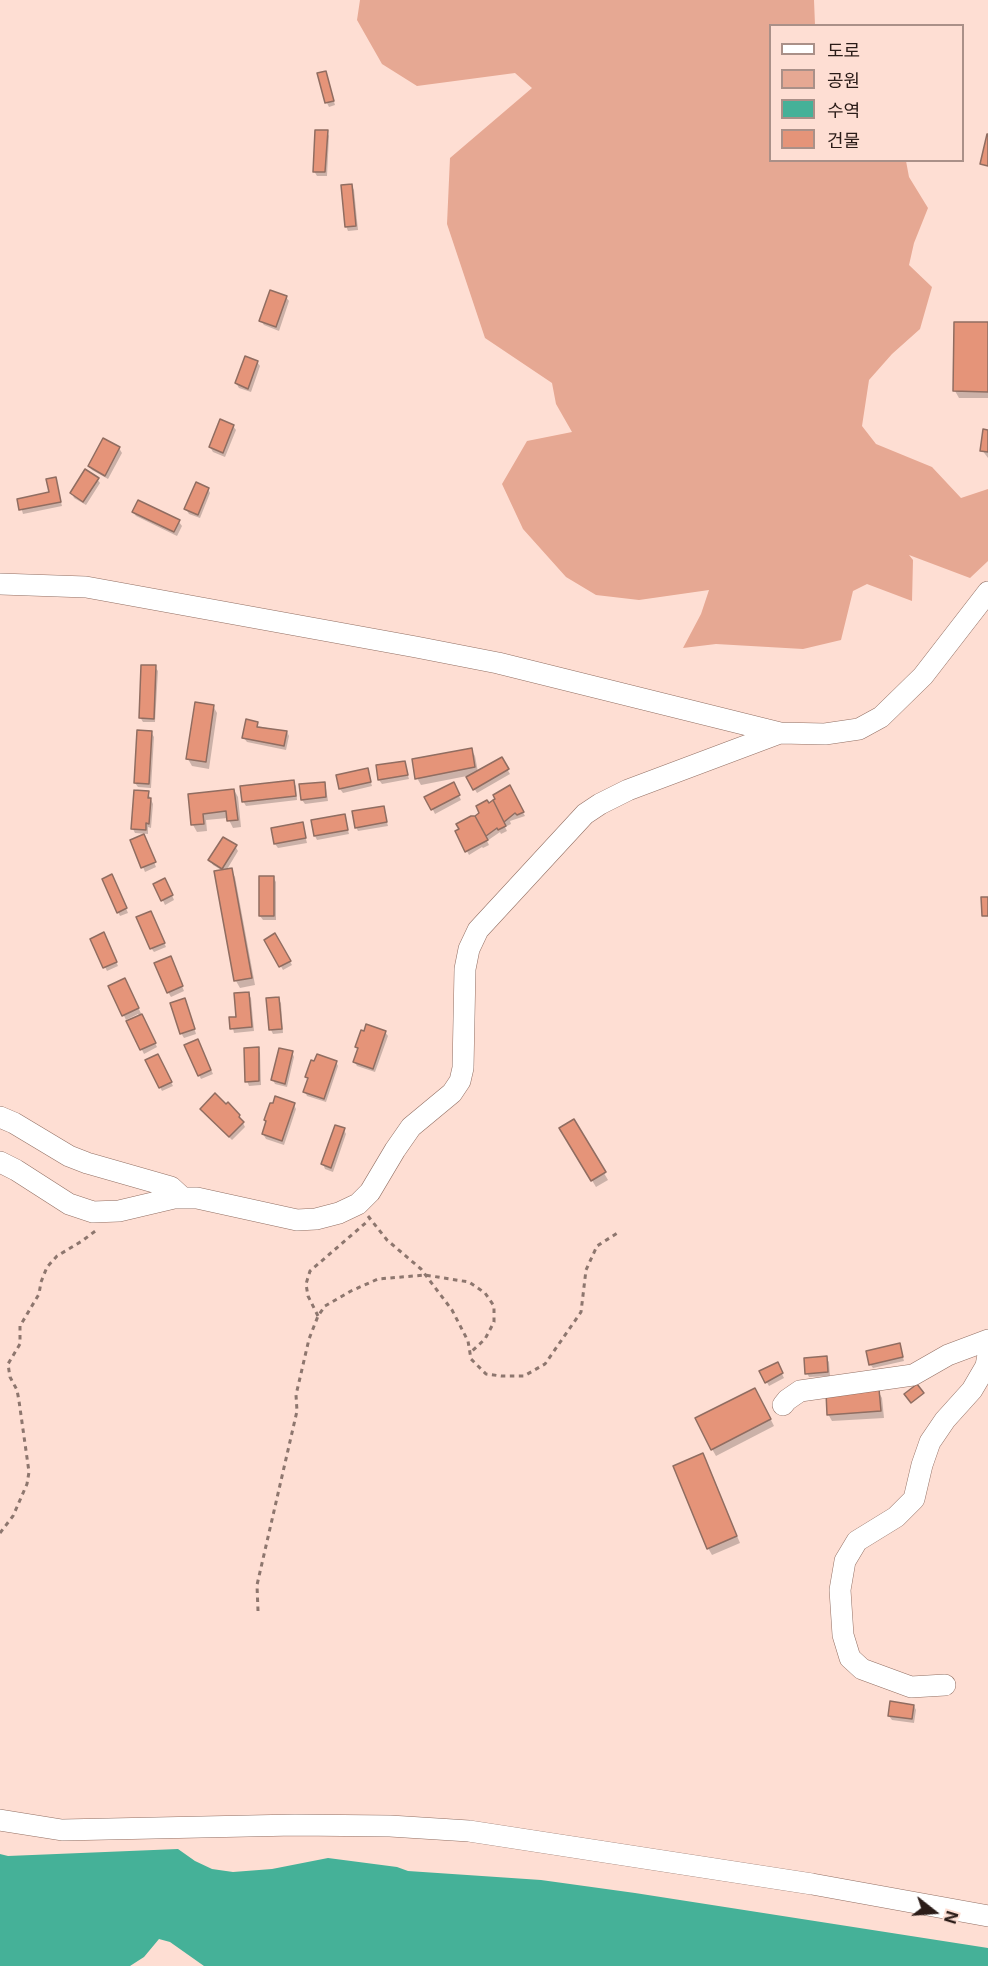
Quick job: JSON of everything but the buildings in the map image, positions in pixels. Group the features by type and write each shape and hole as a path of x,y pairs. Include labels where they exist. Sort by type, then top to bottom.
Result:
{"street":[{"path":"9,584 86,588 428,649 498,663 780,733 825,734 859,729 881,717 923,676 988,592"},
{"path":"0,1162 69,1204 93,1212 183,1198 219,1202 297,1220 365,1210 370,1192 411,1127 452,1093 460,1081 463,1068 465,969 469,949 478,930 585,814 600,804 628,790 780,733"},
{"path":"0,1117 69,1156 171,1187 183,1198"},
{"path":"783,1405 800,1391 913,1375 948,1355 988,1340"},
{"path":"945,1685 911,1687 862,1669 850,1658 843,1635 840,1590 845,1561 857,1540 896,1517 914,1499 930,1442 945,1420 972,1390 986,1366 988,1355"},
{"path":"0,1820 62,1830 295,1825 390,1826 469,1831 801,1882 988,1916"}],"path":[{"path":"318,1316 308,1296 306,1284 310,1271 365,1210 387,1240 425,1275 452,1310 468,1341 471,1359 486,1374 524,1376 545,1365 581,1312 586,1270 597,1246 619,1232"},
{"path":"0,1533 13,1516 27,1484 29,1472 20,1401 10,1377 8,1364 20,1344 20,1326 39,1294 47,1267 57,1256 96,1232 107,1211"},
{"path":"258,1611 257,1585 297,1411 297,1395 309,1339 318,1316 325,1306 378,1279 425,1275 469,1282 485,1293 494,1306 494,1322 485,1339 470,1353"}],"green space":[{"path":"360,0 814,0 815,24 769,24 769,162 906,162 909,177 928,208 914,243 909,265 932,287 920,329 892,354 869,380 862,426 876,444 932,467 961,498 988,489 988,561 970,578 909,555 913,560 912,601 867,584 853,591 841,640 803,649 716,644 683,648 701,614 709,590 639,600 596,595 566,577 523,529 502,484 527,441 572,432 556,404 552,383 485,338 447,224 450,158 532,88 515,73 417,86 382,64 357,20"}],"water":[{"path":"178,1849 212,1869 233,1872 272,1869 328,1858 397,1867 408,1871 541,1880 635,1893 988,1948 988,1966 204,1966 170,1942 159,1939 144,1957 130,1966 0,1966 0,1854 8,1856"}]}
